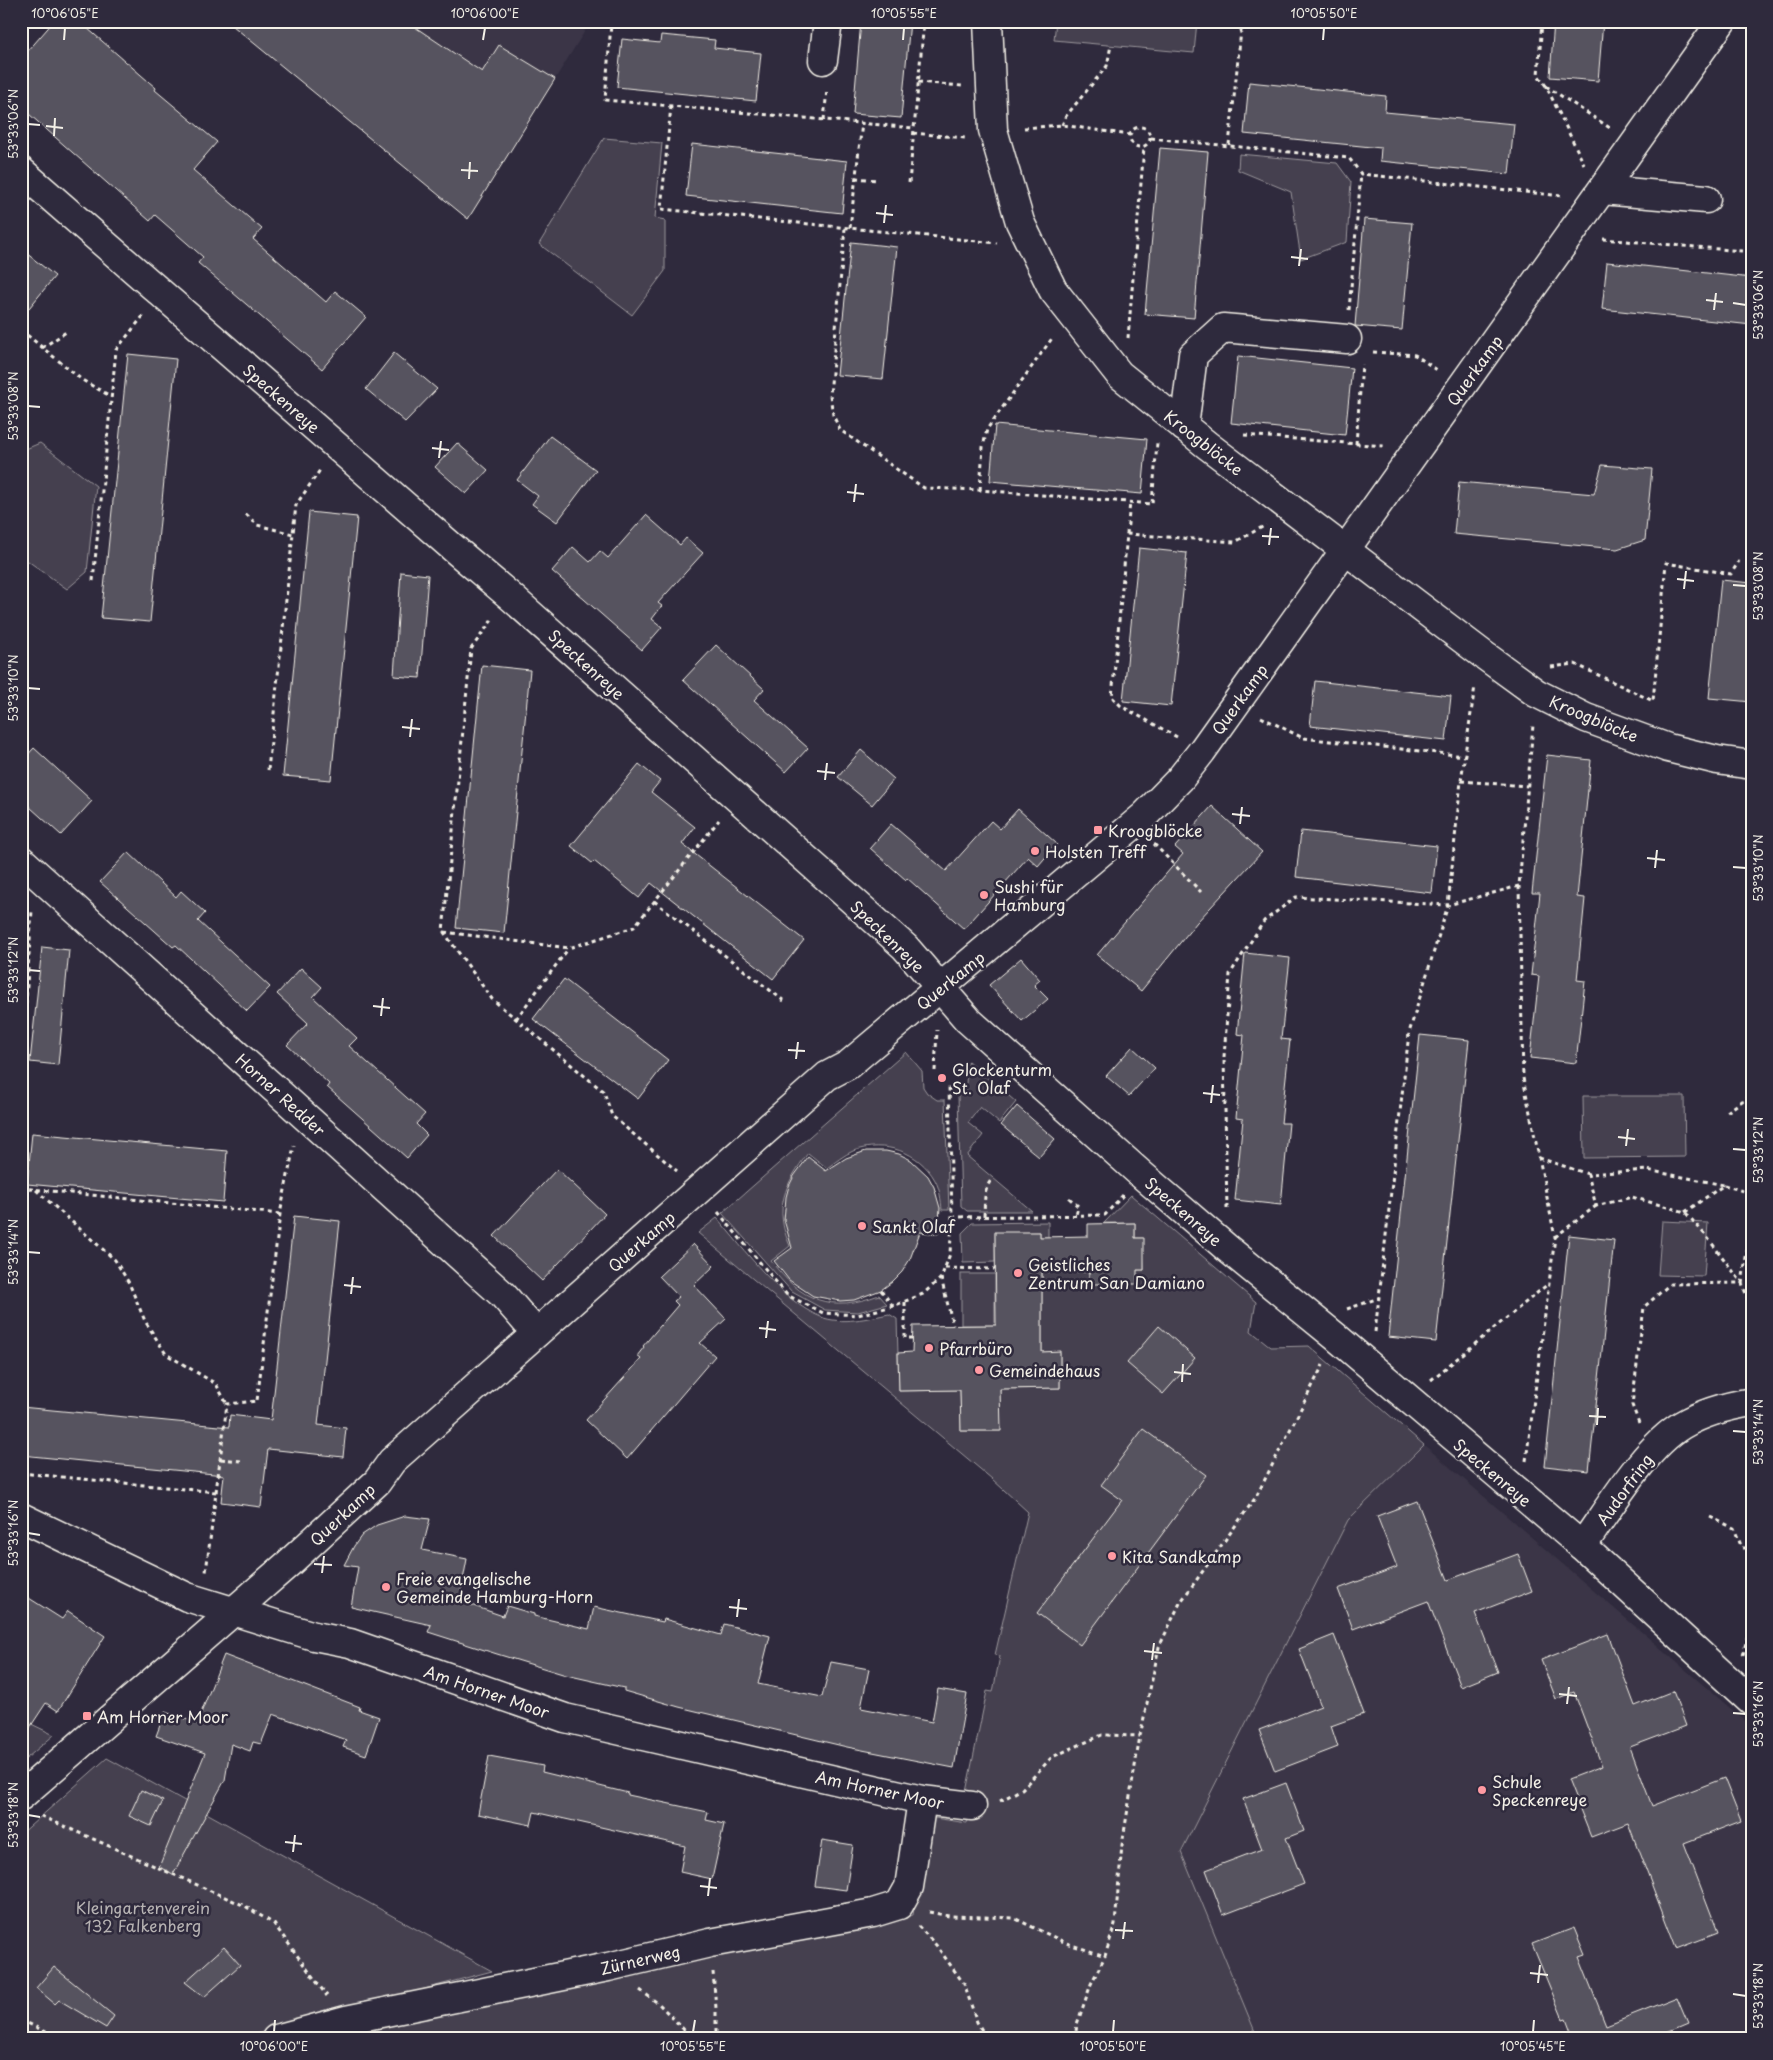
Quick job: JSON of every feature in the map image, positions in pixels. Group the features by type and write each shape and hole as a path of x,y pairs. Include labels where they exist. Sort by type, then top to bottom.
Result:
{"street":[{"path":"824,60 828,21"},
{"name":"Kroogblöcke","path":"988,21 995,135 1020,222 1053,290 1119,374 1207,445 1480,653 1536,693 1586,718 1668,748 1717,760 1752,765"},
{"name":"Querkamp","path":"29,1805 172,1663 234,1611 377,1482 392,1461 827,1076 848,1065 1135,824 1180,778 1235,705 1722,21"},
{"name":"Speckenreye","path":"21,171 510,596 904,948 968,1020 1142,1175 1582,1546 1743,1695"},
{"path":"1599,194 1706,199"},
{"path":"1184,427 1192,355 1223,328 1355,345"},
{"name":"Horner Redder","path":"28,866 503,1295 536,1333"},
{"name":"Audorfring","path":"1582,1546 1651,1451 1681,1425 1707,1412 1752,1402"},
{"name":"Am Horner Moor","path":"21,1517 187,1597 314,1636 350,1643 565,1718 922,1800 972,1806"},
{"path":"899,1905 908,1887 922,1800"},
{"name":"Zürnerweg","path":"276,2039 346,2020 608,1967 710,1943 873,1913 899,1905"}],"path":[{"path":"909,183 924,21"},
{"path":"1229,145 1242,21"},
{"path":"1542,21 1538,76 1546,86 1599,194"},
{"path":"610,22 605,100 914,128"},
{"path":"1062,125 1066,116 1107,66 1111,45"},
{"path":"918,82 991,88"},
{"path":"1546,86 1635,144"},
{"path":"671,106 661,209 1033,247"},
{"path":"850,228 862,123"},
{"path":"913,133 995,135 1062,125 1130,134"},
{"path":"1144,147 1135,146 1130,141 1130,134 1133,129 1143,127 1149,132 1151,138"},
{"path":"1151,138 1348,158 1361,174 1355,345 1356,444"},
{"path":"1125,379 1144,147 1151,138"},
{"path":"1361,174 1599,194"},
{"path":"855,178 878,180"},
{"path":"844,228 830,395 833,415 840,430 924,488 980,490 1152,504 1160,407"},
{"path":"1569,236 1742,251"},
{"path":"93,581 116,350 162,294"},
{"path":"980,490 983,447 987,428 1071,312"},
{"path":"21,330 82,380 112,397"},
{"path":"42,348 66,332"},
{"path":"1355,345 1414,355 1462,387"},
{"path":"1207,445 1226,433 1417,449"},
{"path":"268,770 296,504 337,447"},
{"path":"1130,502 1112,697 1121,706 1202,751"},
{"path":"1128,534 1235,542 1293,510"},
{"path":"246,514 257,525 293,534"},
{"path":"1522,1496 1555,1236 1523,1078 1519,886 1536,693 1544,668 1574,664 1653,701 1666,563 1730,574 1739,561"},
{"path":"510,596 471,649 443,932 492,1000 604,1092 612,1116 699,1190 787,1295 823,1313 858,1314 893,1306 923,1294 941,1278 950,1254 952,1217 949,1086"},
{"path":"1372,1368 1408,1034 1448,905 1464,756 1480,653"},
{"path":"1235,705 1303,738 1464,756"},
{"path":"1461,781 1527,786"},
{"path":"443,932 569,948 634,927 736,798"},
{"path":"1135,824 1201,892"},
{"path":"21,1076 28,866"},
{"path":"1228,1249 1224,1057 1230,974 1264,921 1296,897 1448,905 1519,886"},
{"path":"654,901 784,1001"},
{"path":"516,1019 569,948"},
{"path":"1727,1112 1752,1094"},
{"path":"227,1404 257,1402 280,1214 293,1148 309,1118"},
{"path":"1539,1158 1588,1174 1647,1170 1724,1185 1752,1194"},
{"path":"1588,1174 1596,1206"},
{"path":"952,1217 1106,1215 1142,1175"},
{"path":"984,1216 985,1194 988,1184 993,1178"},
{"path":"1685,1212 1724,1185"},
{"path":"21,1188 280,1214"},
{"path":"36,1190 115,1260 129,1283 145,1321 166,1354 216,1384 227,1404 208,1569 187,1597"},
{"path":"1555,1236 1596,1206 1632,1197 1685,1212 1742,1282 1749,1302 1752,1302"},
{"path":"1069,1198 1078,1206 1076,1215"},
{"path":"1742,1282 1752,1219"},
{"path":"21,1237 21,1246"},
{"path":"946,1268 995,1268"},
{"path":"941,1278 953,1325"},
{"path":"1651,1451 1632,1405 1644,1307 1670,1284 1742,1282"},
{"path":"1407,1399 1549,1284"},
{"path":"881,1290 893,1306"},
{"path":"905,1302 905,1338 912,1338"},
{"path":"1075,2039 1077,2024 1091,1984 1105,1956 1115,1924 1122,1844 1140,1736 1158,1647 1180,1602 1256,1497 1336,1337"},
{"path":"221,1458 242,1461"},
{"path":"21,1473 216,1492"},
{"path":"1710,1517 1734,1528 1742,1548 1752,1548"},
{"path":"1743,1695 1752,1604"},
{"path":"972,1806 1008,1797 1022,1789 1052,1757 1102,1735 1140,1736"},
{"path":"29,1805 245,1906 274,1924 346,2020"},
{"path":"899,1905 949,1916 1014,1918 1066,1943 1105,1956"},
{"path":"899,1905 936,1945 964,1984 977,2022 986,2039"},
{"path":"710,1943 716,2008 716,2039"},
{"path":"608,1967 659,2004 693,2039"},
{"path":"21,2020 61,2039"}],"shaded area":[{"path":"227,21 591,21 468,219"},
{"name":"Schule Speckenreye","path":"1424,1445 1752,1727 1752,2039 1258,2039 1181,1852 1348,1520"}],"green space":[{"path":"1056,21 1197,21 1194,53 1054,40"},
{"path":"604,138 662,143 655,218 665,220 665,271 632,315 539,244"},
{"path":"1239,154 1337,163 1351,182 1347,242 1301,259 1291,192 1238,170"},
{"path":"40,443 96,486 87,572 67,589 21,556 21,451"},
{"path":"906,1052 922,1071 923,1087 927,1093 937,1100 945,1100 949,1210 942,1210 938,1187 928,1170 920,1162 900,1150 877,1147 865,1148 853,1151 827,1168 808,1153 793,1175 784,1197 782,1220 790,1246 771,1261 794,1286 818,1300 846,1303 879,1295 887,1304 858,1312 825,1310 792,1292 722,1213"},
{"path":"968,1061 1016,1102 999,1123 980,1107 968,1123 983,1135 967,1156 1032,1211 967,1211 961,1206 958,1094 965,1094"},
{"path":"1583,1096 1684,1096 1685,1157 1584,1158"},
{"path":"1131,1195 1256,1302 1251,1331 1271,1347 1309,1346 1424,1445 1348,1520 1181,1852 1258,2039 557,2039 553,2036 514,2039 309,2039 528,1987 913,1915 928,1817 967,1823 973,1793 966,1792 987,1691 993,1692 1000,1656 995,1655 1028,1512 992,1479 698,1233 717,1218 764,1274 792,1299 821,1317 846,1321 889,1314 897,1319 899,1391 960,1390 961,1431 1000,1431 1000,1389 1060,1388 1060,1352 1042,1352 1042,1272 1089,1272 1089,1284 1137,1270 1144,1270 1143,1238 1135,1238 1135,1223 1104,1223"},
{"path":"1662,1221 1708,1223 1704,1276 1658,1275"},
{"path":"1048,1222 1048,1237 1040,1237 1040,1232 995,1233 995,1262 963,1263 962,1233 972,1223"},
{"path":"961,1274 995,1274 995,1325 961,1325"},
{"path":"21,1719 54,1735 21,1763"},
{"name":"Kleingartenverein 132 Falkenberg","path":"107,1758 492,1971 237,2039 21,2039 21,1834"}],"building":[{"path":"54,21 79,21 156,88 155,90 217,142 193,170 262,229 253,239 326,302 335,291 366,317 322,369 198,263 203,257 155,215 150,221 21,107 21,59"},
{"path":"227,21 406,21 482,72 499,45 555,79 468,219"},
{"path":"861,21 910,21 901,118 853,114"},
{"path":"1554,21 1603,21 1598,81 1550,77"},
{"path":"661,35 715,40 714,48 761,53 756,101 617,87 622,39 660,43"},
{"path":"1249,82 1386,96 1385,112 1514,124 1509,174 1380,161 1381,148 1244,134"},
{"path":"692,144 847,161 842,213 686,196"},
{"path":"1160,148 1208,152 1194,318 1145,314"},
{"path":"1364,219 1412,223 1402,330 1355,326"},
{"path":"851,242 897,247 883,379 837,375"},
{"path":"21,249 55,276 21,318"},
{"path":"1607,262 1752,278 1752,325 1602,309"},
{"path":"394,353 437,389 405,422 366,389"},
{"path":"128,354 176,359 150,622 101,618"},
{"path":"1238,356 1352,368 1345,435 1231,423"},
{"path":"995,425 1147,439 1142,494 990,481"},
{"path":"550,436 596,470 557,522 532,504 538,496 517,480"},
{"path":"457,443 488,470 466,494 435,467"},
{"path":"1602,465 1652,469 1645,540 1617,549 1454,534 1459,482 1594,494"},
{"path":"309,512 357,517 331,780 283,776"},
{"path":"646,515 680,545 686,538 703,553 658,603 662,606 652,619 662,627 642,650 552,571 573,547 590,562 600,551 608,558"},
{"path":"1139,548 1187,553 1171,706 1123,701"},
{"path":"401,572 428,575 420,678 394,676"},
{"path":"1721,580 1752,583 1752,702 1709,698"},
{"path":"716,645 764,689 754,700 808,748 786,772 683,680"},
{"path":"482,665 530,670 504,933 456,928"},
{"path":"1315,681 1451,696 1446,741 1310,726"},
{"path":"34,748 92,801 61,835 21,799 21,762"},
{"path":"861,750 894,779 872,805 838,777"},
{"path":"1547,755 1591,760 1577,897 1585,898 1577,980 1585,981 1576,1063 1530,1058 1539,976 1531,975 1540,893 1532,893"},
{"path":"639,764 660,781 651,792 695,827 682,844 804,940 773,979 651,883 639,898 594,861 592,863 571,846"},
{"path":"1212,806 1262,852 1197,922 1141,991 1097,955 1183,854 1175,847"},
{"path":"1018,809 1057,844 1038,866 1028,857 964,929 870,848 891,824 946,871 991,821 1000,829"},
{"path":"1301,831 1437,846 1432,893 1296,877"},
{"path":"128,852 176,897 181,891 205,913 198,921 270,987 247,1011 176,945 173,947 100,882"},
{"path":"42,947 69,950 58,1065 30,1062"},
{"path":"1245,953 1290,958 1281,1039 1290,1040 1281,1123 1289,1123 1281,1205 1235,1200 1243,1119 1236,1118 1244,1035 1237,1034"},
{"path":"1021,958 1040,980 1034,985 1048,999 1022,1021 989,985"},
{"path":"301,968 322,987 313,997 357,1038 349,1046 425,1114 416,1124 427,1135 407,1158 327,1087 329,1084 287,1045 308,1023 277,994"},
{"path":"564,979 668,1060 638,1099 533,1019"},
{"path":"1420,1035 1469,1040 1436,1342 1388,1337"},
{"path":"1132,1047 1155,1068 1129,1096 1106,1076"},
{"path":"1017,1106 1055,1139 1039,1157 1001,1125"},
{"path":"32,1133 227,1151 223,1202 27,1184"},
{"name":"Sankt Olaf","path":"866,1151 886,1151 899,1154 911,1160 928,1176 934,1187 940,1208 938,1234 920,1232 910,1259 902,1272 881,1290 854,1300 840,1301 813,1296 789,1280 774,1261 792,1248 784,1220 789,1186 808,1157 826,1171 846,1158"},
{"path":"557,1169 605,1214 542,1281 494,1236"},
{"path":"294,1216 340,1221 318,1425 346,1428 343,1457 268,1449 261,1507 221,1502 224,1475 21,1455 21,1407 229,1427 230,1415 271,1420"},
{"path":"1135,1223 1135,1238 1144,1238 1144,1270 1137,1270 1137,1284 1089,1284 1089,1272 1042,1271 1042,1352 1060,1351 1060,1388 1000,1389 1001,1431 961,1431 960,1390 899,1391 898,1353 912,1352 913,1326 996,1325 995,1232 1040,1232 1040,1237 1088,1236 1088,1224"},
{"path":"1569,1235 1614,1240 1589,1471 1545,1466"},
{"path":"693,1244 714,1266 694,1285 726,1319 700,1343 715,1356 627,1459 586,1420 641,1359 637,1356 643,1346 678,1305 674,1301 679,1297 659,1276"},
{"path":"1159,1326 1195,1358 1163,1394 1127,1363"},
{"name":"Kita Sandkamp","path":"1143,1429 1206,1475 1080,1645 1037,1613 1122,1500 1101,1485"},
{"path":"1417,1501 1448,1580 1518,1554 1532,1591 1475,1613 1498,1672 1461,1687 1428,1601 1353,1629 1338,1589 1397,1567 1377,1516"},
{"path":"405,1516 430,1519 422,1550 467,1559 459,1601 503,1616 507,1606 534,1614 534,1616 589,1629 594,1607 663,1622 664,1619 721,1635 724,1624 770,1636 758,1684 822,1697 831,1662 869,1669 861,1708 932,1722 938,1689 967,1694 954,1768 847,1747 679,1707 624,1691 624,1688 566,1675 428,1632 431,1625 351,1607 358,1567 344,1565 354,1546 362,1535 377,1525"},
{"path":"21,1593 62,1619 68,1611 105,1636 58,1711 46,1703 21,1741"},
{"path":"1608,1634 1635,1706 1673,1691 1686,1726 1630,1747 1652,1806 1724,1778 1741,1821 1684,1843 1718,1932 1676,1948 1628,1823 1591,1837 1568,1779 1602,1766 1574,1692 1556,1699 1541,1660"},
{"path":"1334,1635 1364,1714 1331,1726 1338,1747 1275,1771 1259,1730 1321,1706 1299,1649"},
{"path":"224,1655 360,1707 359,1710 379,1717 366,1755 343,1747 346,1740 273,1714 261,1744 253,1742 250,1751 231,1744 225,1780 173,1874 159,1867 205,1753 156,1736 165,1712 197,1723"},
{"path":"489,1756 543,1766 542,1772 628,1793 628,1795 708,1812 706,1820 724,1824 712,1879 680,1872 685,1846 534,1812 531,1825 478,1814"},
{"path":"1286,1783 1304,1831 1286,1838 1304,1884 1223,1915 1206,1870 1262,1849 1243,1799"},
{"path":"141,1790 163,1801 151,1826 129,1816"},
{"path":"822,1840 853,1845 846,1890 815,1886"},
{"path":"1574,1928 1585,1955 1579,1957 1606,2025 1677,1997 1688,2023 1650,2039 1574,2039 1566,2018 1563,2019 1532,1944"},
{"path":"224,1947 240,1965 204,1997 185,1982"},
{"path":"54,1967 114,2016 106,2028 59,2000 55,2004 36,1988"}],"place":[{"name":"Kroogblöcke","path":"1098,830"},
{"name":"Holsten Treff","path":"1035,851"},
{"name":"Sushi für Hamburg","path":"984,895"},
{"name":"Glockenturm St. Olaf","path":"942,1078"},
{"name":"Sankt Olaf","path":"862,1226"},
{"name":"Geistliches Zentrum San Damiano","path":"1018,1273"},
{"name":"Pfarrbüro","path":"929,1348"},
{"name":"Gemeindehaus","path":"979,1370"},
{"name":"Kita Sandkamp","path":"1112,1556"},
{"name":"Freie evangelische Gemeinde Hamburg-Horn","path":"386,1587"},
{"name":"Am Horner Moor","path":"87,1716"},
{"name":"Schule Speckenreye","path":"1482,1790"}]}
